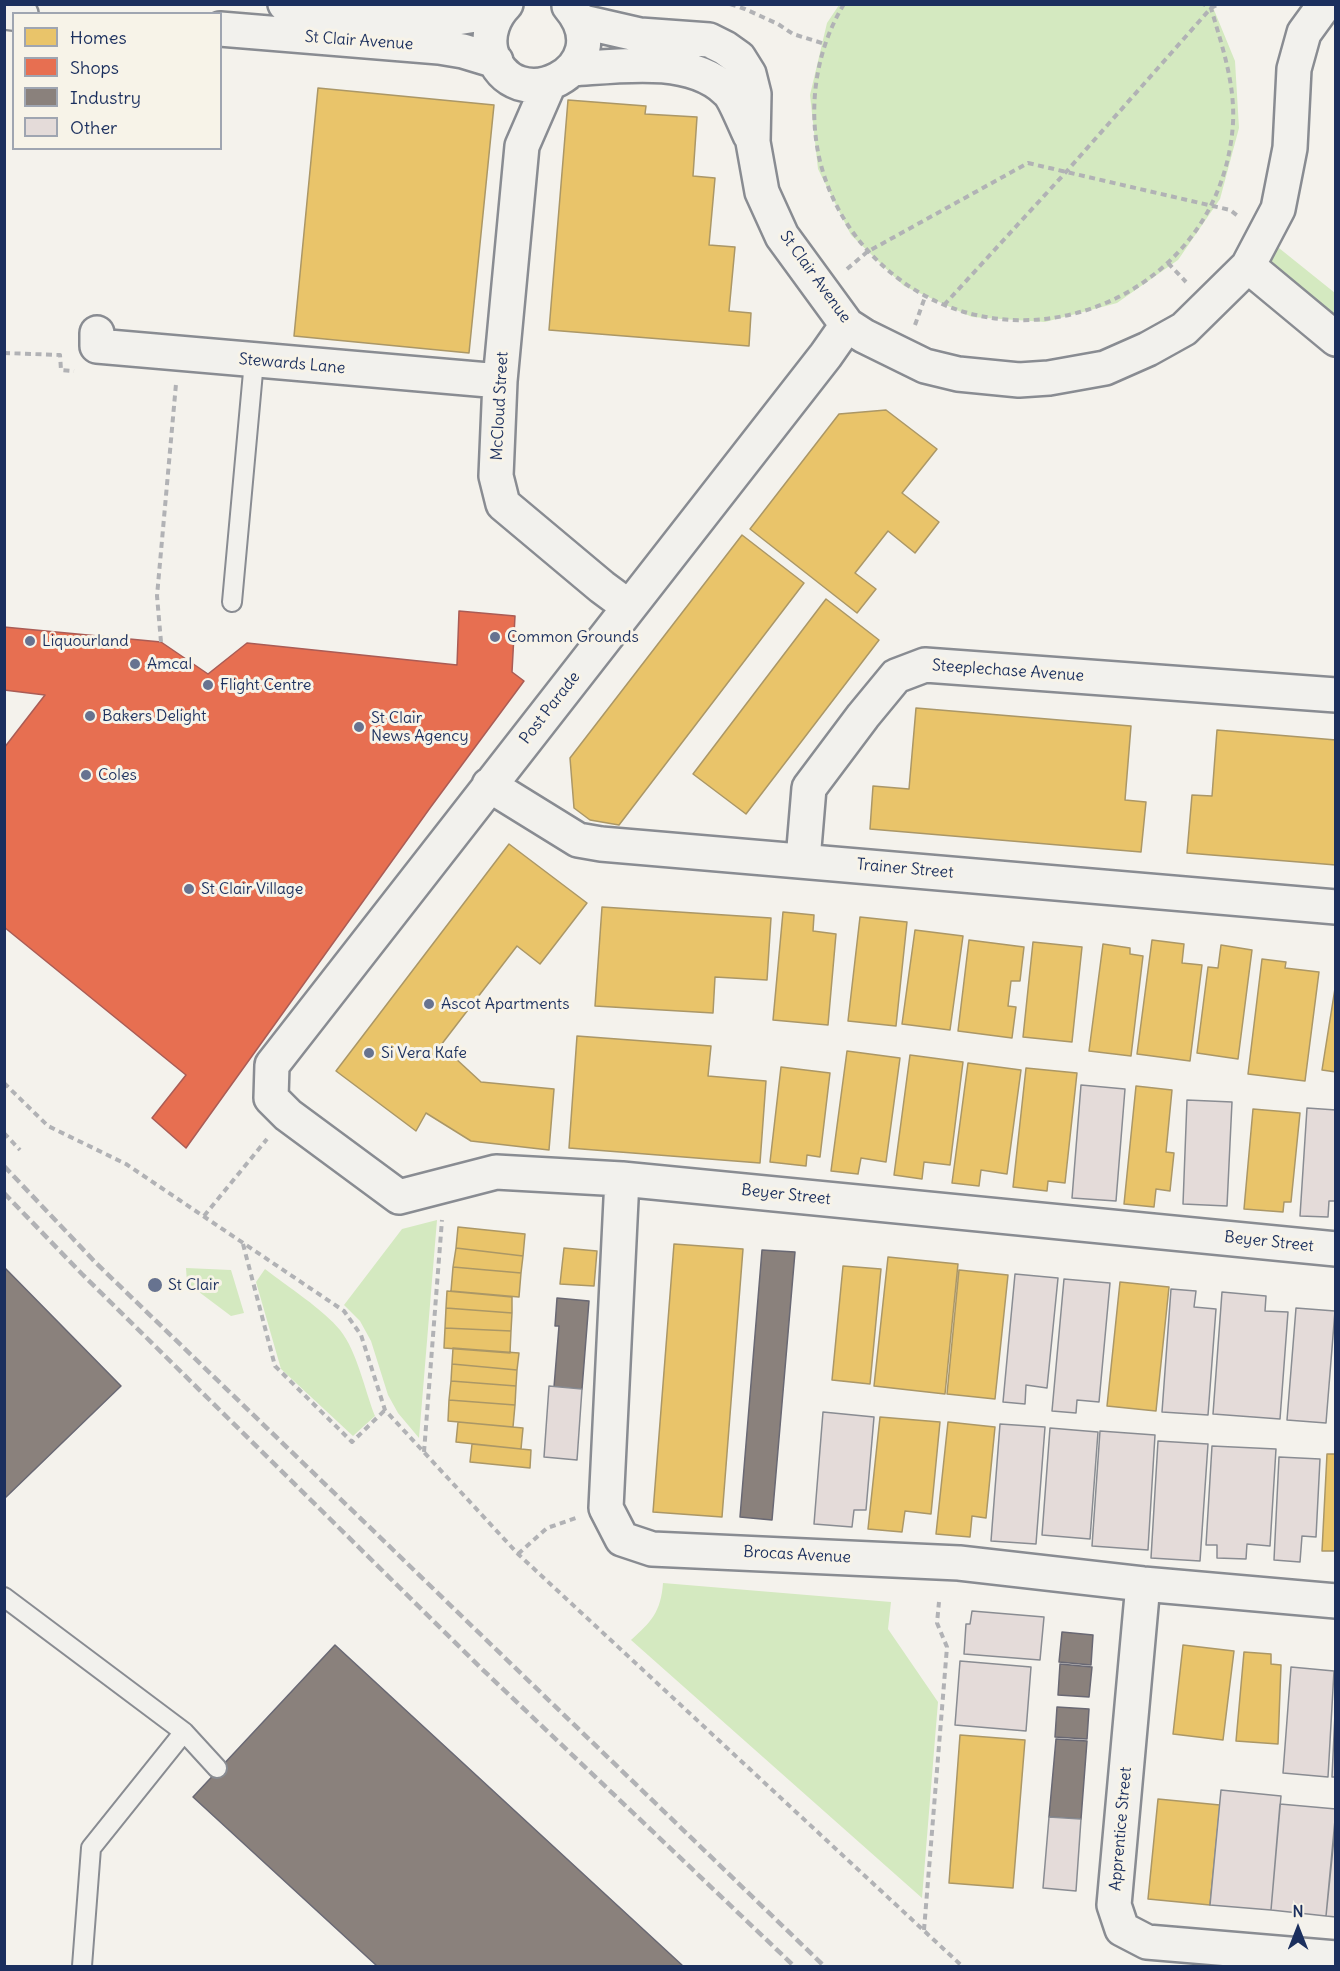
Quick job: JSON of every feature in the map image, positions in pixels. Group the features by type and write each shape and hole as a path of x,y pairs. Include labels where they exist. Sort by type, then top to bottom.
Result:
{"street":[{"name":"St Clair Avenue","path":"285,4 457,18 503,8"},
{"name":"St Clair Avenue","path":"573,13 640,35 709,40 739,58 749,74 754,94 753,142 762,192 782,236 847,325 864,336 925,366 958,374 1019,380 1049,378 1105,368 1148,349 1184,328 1248,266 1278,209 1290,148 1294,69 1304,33 1325,4"},
{"name":"McCloud Street","path":"503,8 492,24 490,45 501,68 522,146 500,381 496,476 503,504 629,607"},
{"name":"McCloud Street","path":"522,146 561,76 578,62 583,45 582,29 573,13"},
{"name":"St Clair Avenue","path":"222,29 439,47 463,51 501,68 526,84 537,86 561,76 648,65 684,69 709,78 728,91 753,142"},
{"path":"1248,266 1335,339"},
{"name":"Post Parade","path":"271,1098 272,1065 826,356 847,325"},
{"name":"Stewards Lane","path":"97,333 97,346 500,381"},
{"name":"Steeplechase Avenue","path":"803,861 809,789 896,676 925,665 1335,695"},
{"name":"Trainer Street","path":"489,785 578,840 601,844 1335,907"},
{"name":"Beyer Street","path":"271,1098 288,1116 399,1197 496,1172 622,1179 1335,1249"},
{"path":"606,1508 622,1179"},
{"name":"Brocas Avenue","path":"606,1508 622,1539 652,1549 959,1563 1143,1584 1335,1601"},
{"name":"Apprentice Street","path":"1143,1584 1114,1905 1122,1929 1147,1942 1255,1959 1335,1958"}],"lane":[{"path":"232,602 254,361"},
{"path":"4,1597 184,1732 217,1768"},
{"path":"82,1966 91,1848 184,1732"}],"path":[{"path":"730,4 778,24 793,34 825,44"},
{"path":"844,4 825,44 817,75 814,106 815,138 832,199 867,252 891,274 925,297 971,314 1028,321 1084,312 1111,302 1136,288 1159,272 1197,230 1211,205 1230,151 1233,94 1228,65 1211,8 1203,4"},
{"path":"944,305 1066,172 1211,8 1219,4"},
{"path":"822,291 867,252 1028,163 1230,210 1264,236"},
{"path":"1168,262 1187,284"},
{"path":"915,326 925,297"},
{"path":"161,642 157,596 177,381"},
{"path":"4,1083 48,1126 126,1164 344,1311 361,1335 386,1410 518,1554 962,1966"},
{"path":"4,1133 20,1150"},
{"path":"203,1217 270,1136"},
{"path":"424,1452 443,1213"},
{"path":"243,1243 274,1366 351,1442 386,1410"},
{"path":"518,1554 547,1528 606,1508"},
{"path":"924,1930 947,1647 937,1623 939,1602"}],"green space":[{"path":"839,5 1212,5 1235,61 1239,128 1220,199 1178,260 1117,303 1045,322 972,317 904,286 851,235 818,169 810,95 827,23"},
{"path":"1264,236 1335,293 1335,339 1248,266"},
{"path":"437,1220 419,1438 398,1413 388,1395 371,1341 360,1321 344,1305 402,1229"},
{"path":"186,1268 231,1270 244,1313 231,1316 187,1283"},
{"path":"265,1269 325,1314 346,1339 356,1360 375,1416 353,1436 281,1369 256,1282"},
{"path":"663,1583 891,1602 888,1629 938,1702 922,1898 631,1640 654,1616 660,1602"}],"building: Homes":[{"path":"318,88 494,105 469,353 294,336"},
{"path":"568,100 646,106 645,114 697,117 693,176 715,178 709,245 735,247 729,311 751,313 749,346 549,330"},
{"path":"886,410 937,449 902,493 939,522 915,553 888,531 855,573 876,589 857,613 750,529 839,414"},
{"path":"742,535 804,583 619,825 590,820 574,808 570,758"},
{"path":"826,599 879,640 746,814 693,774"},
{"path":"916,708 1131,726 1125,800 1146,802 1141,852 870,829 873,786 909,789"},
{"path":"1217,730 1336,740 1336,865 1187,853 1192,795 1212,796"},
{"name":"Ascot Apartments","path":"509,844 587,903 540,964 517,946 441,1045 481,1082 554,1089 549,1150 471,1141 426,1113 416,1131 336,1071"},
{"path":"602,907 771,918 767,980 715,977 713,1013 595,1006"},
{"path":"783,912 814,915 813,931 836,934 828,1025 773,1020"},
{"path":"860,917 907,922 896,1026 848,1021"},
{"path":"915,930 963,936 950,1030 902,1024"},
{"path":"969,940 1024,947 1020,981 1011,981 1008,1006 1016,1007 1012,1038 958,1031"},
{"path":"1152,940 1184,944 1182,963 1202,965 1190,1061 1137,1054"},
{"path":"1033,942 1082,947 1072,1042 1023,1037"},
{"path":"1103,944 1130,948 1130,954 1143,956 1131,1056 1089,1051"},
{"path":"1221,945 1252,950 1238,1059 1197,1053 1208,967 1218,968"},
{"path":"1262,959 1286,962 1285,968 1319,972 1305,1081 1248,1074"},
{"path":"1336,982 1336,1072 1322,1070"},
{"path":"577,1036 711,1046 708,1076 766,1081 760,1163 569,1148"},
{"path":"847,1051 900,1058 886,1162 861,1158 858,1174 831,1171"},
{"path":"910,1055 963,1062 950,1165 924,1162 922,1179 894,1175"},
{"path":"968,1063 1021,1070 1007,1174 981,1170 979,1186 952,1183"},
{"path":"781,1067 830,1073 820,1157 807,1155 806,1166 770,1162"},
{"path":"1026,1068 1077,1073 1065,1183 1048,1181 1047,1191 1013,1187"},
{"path":"1136,1086 1172,1090 1166,1152 1174,1153 1170,1191 1156,1189 1154,1207 1124,1204"},
{"path":"1253,1109 1300,1113 1291,1202 1284,1202 1283,1212 1244,1209"},
{"path":"458,1227 525,1234 523,1256 456,1248"},
{"path":"674,1244 743,1249 722,1517 653,1512"},
{"path":"456,1248 523,1256 521,1273 453,1267"},
{"path":"564,1248 597,1251 594,1286 560,1284"},
{"path":"888,1257 958,1264 945,1394 874,1386"},
{"path":"843,1266 881,1269 870,1384 832,1380"},
{"path":"453,1267 521,1273 519,1297 451,1291"},
{"path":"959,1270 1008,1275 995,1399 947,1394"},
{"path":"1120,1282 1169,1287 1156,1411 1107,1406"},
{"path":"447,1291 512,1297 512,1313 446,1308"},
{"path":"446,1308 512,1313 511,1331 445,1328"},
{"path":"445,1328 511,1331 510,1353 444,1348"},
{"path":"453,1348 519,1353 517,1370 452,1364"},
{"path":"452,1364 517,1370 516,1386 451,1381"},
{"path":"451,1381 516,1386 515,1405 449,1400"},
{"path":"449,1400 515,1405 513,1427 448,1421"},
{"path":"880,1417 940,1422 931,1514 905,1511 902,1532 868,1529"},
{"path":"458,1422 523,1428 521,1449 456,1442"},
{"path":"948,1422 995,1427 986,1518 972,1516 970,1537 936,1534"},
{"path":"472,1444 531,1450 530,1468 470,1462"},
{"path":"1327,1454 1336,1454 1336,1551 1322,1551"},
{"path":"1183,1645 1234,1651 1223,1740 1173,1734"},
{"path":"1244,1652 1271,1654 1271,1664 1281,1665 1278,1744 1236,1741"},
{"path":"960,1735 1025,1740 1013,1888 949,1883"},
{"path":"1158,1799 1220,1805 1210,1905 1148,1899"}],"building: Shops":[{"name":"St Clair Village","path":"459,611 515,616 512,672 524,681 186,1148 152,1118 186,1075 4,927 4,748 45,695 4,690 4,627 161,642 208,674 247,643 457,665"}],"building: Industry":[{"path":"762,1250 795,1252 772,1520 740,1517"},
{"path":"4,1267 121,1386 4,1499"},
{"path":"557,1298 589,1301 582,1389 554,1387 559,1326 555,1326"},
{"path":"1062,1632 1093,1635 1091,1665 1059,1662"},
{"path":"335,1645 683,1966 377,1966 193,1797"},
{"path":"1060,1664 1092,1667 1089,1697 1058,1695"},
{"path":"1057,1707 1089,1709 1087,1739 1055,1737"},
{"path":"1056,1739 1087,1741 1081,1819 1049,1817"}],"building: Other":[{"path":"1081,1085 1125,1089 1116,1201 1072,1198"},
{"path":"1187,1100 1232,1102 1227,1206 1183,1204"},
{"path":"1307,1108 1336,1110 1336,1201 1329,1201 1328,1217 1300,1216"},
{"path":"1015,1274 1058,1278 1047,1388 1026,1385 1025,1404 1003,1402"},
{"path":"1064,1279 1110,1283 1099,1402 1077,1400 1076,1413 1052,1411"},
{"path":"1171,1289 1196,1291 1194,1307 1216,1309 1208,1415 1162,1412"},
{"path":"1222,1292 1266,1296 1265,1311 1288,1312 1280,1419 1213,1414"},
{"path":"1296,1308 1335,1311 1326,1423 1287,1420"},
{"path":"549,1386 582,1389 577,1460 544,1457"},
{"path":"823,1412 874,1417 866,1510 854,1510 852,1527 814,1524"},
{"path":"1000,1424 1045,1427 1036,1544 991,1541"},
{"path":"1050,1428 1098,1432 1090,1539 1042,1535"},
{"path":"1100,1431 1155,1435 1148,1550 1092,1546"},
{"path":"1158,1441 1208,1444 1200,1561 1151,1558"},
{"path":"1212,1446 1276,1449 1270,1546 1247,1544 1246,1559 1217,1558 1217,1545 1206,1545"},
{"path":"1279,1457 1320,1459 1316,1537 1302,1536 1300,1562 1274,1560"},
{"path":"972,1611 1044,1617 1040,1660 964,1654 966,1624 970,1624"},
{"path":"960,1661 1031,1667 1026,1731 955,1725"},
{"path":"1291,1667 1334,1671 1328,1777 1283,1773"},
{"path":"1336,1692 1336,1777 1332,1777"},
{"path":"1221,1790 1281,1796 1271,1910 1210,1905"},
{"path":"1280,1804 1336,1809 1326,1916 1271,1910"},
{"path":"1049,1817 1081,1819 1076,1891 1043,1888"},
{"path":"1336,1819 1336,1917 1326,1916"}],"railway":[{"path":"4,1166 96,1263 824,1966"},
{"path":"4,1193 82,1274 482,1669 794,1966"}],"place":[{"name":"Common Grounds","path":"495,637"},
{"name":"Liquourland","path":"30,641"},
{"name":"Amcal","path":"135,664"},
{"name":"Flight Centre","path":"208,685"},
{"name":"Bakers Delight","path":"90,716"},
{"name":"St Clair News Agency","path":"359,727"},
{"name":"Coles","path":"86,775"},
{"name":"St Clair Village","path":"189,889"},
{"name":"Ascot Apartments","path":"429,1004"},
{"name":"Si Vera Kafe","path":"369,1053"},
{"name":"St Clair","path":"155,1285"}]}
